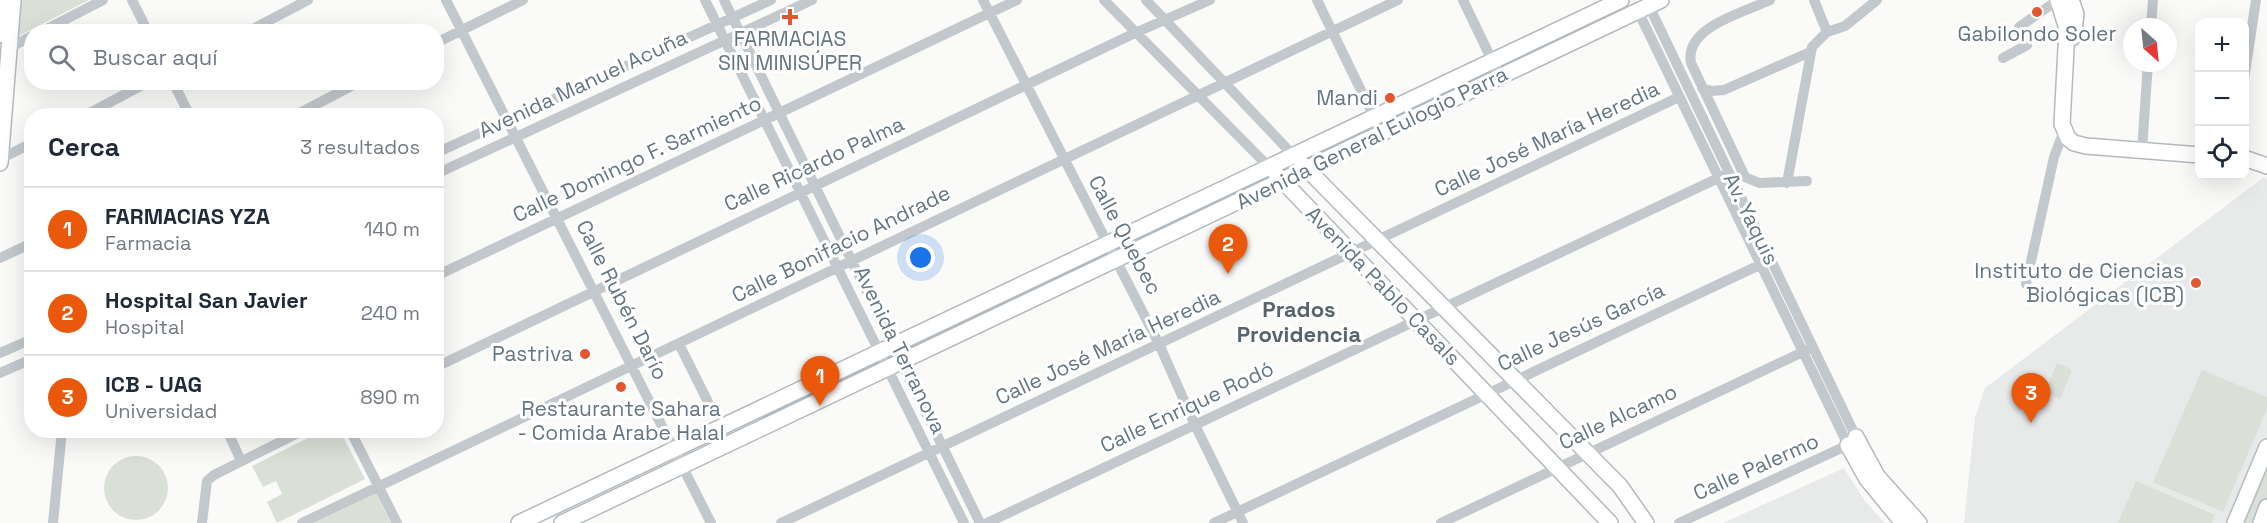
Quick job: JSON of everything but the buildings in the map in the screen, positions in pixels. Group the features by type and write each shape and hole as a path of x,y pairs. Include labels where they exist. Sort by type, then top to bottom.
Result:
{"main road":[{"path":"3,0 5,41"}],"street":[{"path":"56,24 103,0"},
{"path":"132,0 144,24"},
{"path":"262,24 308,0"},
{"name":"Calle Rubén Darío","path":"446,0 509,120 711,523"},
{"path":"444,40 523,0"},
{"name":"Avenida Terranova","path":"705,0 837,268 886,348"},
{"name":"Avenida Terranova","path":"724,0 852,261 929,453 964,523"},
{"name":"Avenida Manuel Acuña","path":"444,149 771,0"},
{"name":"Avenida Manuel Acuña","path":"444,170 812,0"},
{"name":"Calle Quebec","path":"983,0 1159,344 1194,425 1243,523"},
{"name":"Calle Domingo F. Sarmiento","path":"444,272 1017,0"},
{"name":"Avenida Pablo Casals","path":"1104,0 1283,181 1609,523"},
{"name":"Avenida Pablo Casals","path":"1146,0 1293,155 1626,493 1647,523"},
{"name":"Calle Ricardo Palma","path":"444,363 799,192 1135,33 1210,0"},
{"path":"1317,0 1374,117"},
{"name":"Calle Bonifacio Andrade","path":"302,523 1398,0"},
{"path":"1463,0 1500,77"},
{"name":"Avenida General Eulogio Parra","path":"519,523 1621,0"},
{"path":"1770,0 1705,30 1693,41 1690,48 1691,63 1745,177 1759,183 1807,181"},
{"path":"1814,0 1827,32"},
{"path":"1787,183 1808,53 1818,38 1827,32 1845,26 1877,0"},
{"path":"2003,58 2027,45 2019,27 2058,0 2066,20 2067,50 2062,115 2064,131 2054,158 2026,284"},
{"path":"2067,50 2076,24 2076,15 2071,0"},
{"path":"2152,18 2153,0"},
{"path":"2245,72 2256,0"},
{"name":"Avenida General Eulogio Parra","path":"562,523 1283,181 1500,77 1645,4"},
{"name":"Av. Yaquis","path":"1645,4 1679,97 1801,352 1852,441"},
{"name":"Av. Yaquis","path":"1645,4 1812,347 1852,441"},
{"path":"0,163 5,41 12,5"},
{"path":"5,41 24,37"},
{"path":"1702,88 1724,90 1808,53"},
{"path":"2142,150 2147,72"},
{"path":"99,108 133,90"},
{"path":"177,90 186,108"},
{"path":"309,108 344,90"},
{"path":"1714,113 1715,102 1724,90"},
{"name":"Calle José María Heredia","path":"781,523 1679,97"},
{"path":"2064,131 2074,143 2086,146 2195,154"},
{"path":"0,159 24,146"},
{"path":"2249,160 2267,166"},
{"name":"Calle Enrique Rodó","path":"987,523 1729,173"},
{"path":"0,258 24,247"},
{"name":"Calle Jesús García","path":"1214,523 1770,260"},
{"path":"0,353 24,342"},
{"path":"679,344 708,402"},
{"name":"Calle Alcamo","path":"1441,523 1812,347"},
{"path":"0,373 24,362"},
{"name":"Avenida Terranova","path":"894,365 943,446 980,523"},
{"path":"53,523 61,438"},
{"path":"231,438 241,461"},
{"path":"202,523 207,481 288,438"},
{"path":"354,438 397,523"},
{"path":"1852,441 1866,479 1903,523"},
{"path":"1852,441 1877,476 1919,523"},
{"name":"Calle Palermo","path":"1679,523 1852,441"},
{"path":"2235,523 2267,447"},
{"path":"2261,523 2267,507"}],"shaded area":[{"path":"18,0 89,0 42,24 24,24 24,33 15,38"},
{"name":"Instituto de Ciencias Biológicas (ICB)","path":"2264,177 2267,179 2267,444 2233,523 1964,523 1975,417 1985,388"},
{"path":"2057,363 2072,370 2060,399 2045,392"},
{"path":"2202,370 2267,397 2267,409 2223,512 2153,482"},
{"path":"308,438 344,438 365,479 277,523 267,502 282,494 276,481 263,487 252,466"},
{"path":"130,456 142,456 159,465 166,476 168,488 166,500 159,511 142,520 130,520 118,515 109,506 104,494 104,482 109,470 118,461"},
{"path":"2267,467 2267,502 2258,523 2241,523"},
{"path":"1844,468 1865,501 1885,523 1723,523"},
{"path":"2136,481 2215,515 2212,523 2118,523"},
{"path":"376,493 391,523 314,523"}],"place":[{"name":"Gabilondo Soler","path":"2037,12"},
{"name":"FARMACIAS SIN MINISÚPER","path":"790,17"},
{"name":"Mandi","path":"1390,98"},
{"name":"Hospital San Javier","path":"1228,274"},
{"name":"Instituto de Ciencias Biológicas (ICB)","path":"2196,283"},
{"name":"Pastriva","path":"585,354"},
{"name":"Restaurante Sahara - Comida Arabe Halal","path":"621,387"},
{"name":"FARMACIAS YZA","path":"820,406"},
{"name":"ICB - UAG","path":"2031,423"}],"district":[{"name":"Prados Providencia","path":"1299,322"}]}
